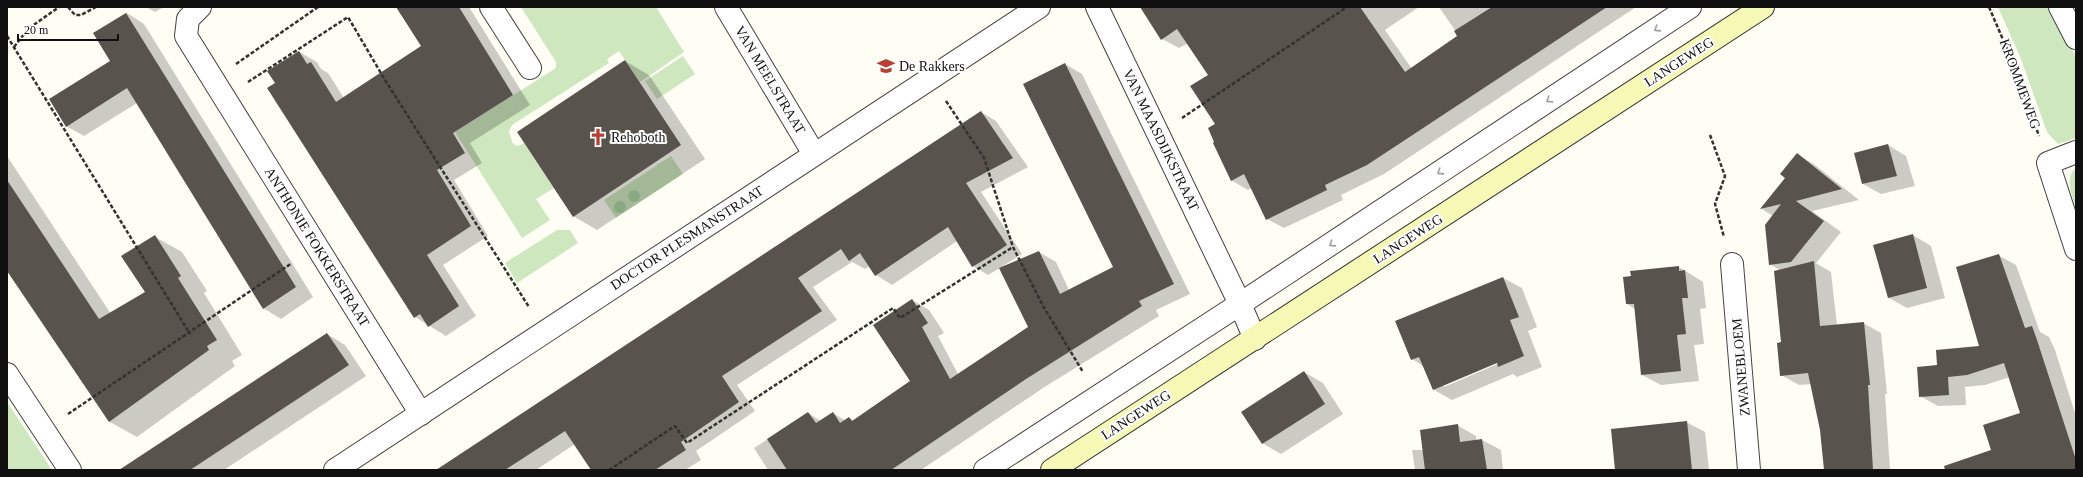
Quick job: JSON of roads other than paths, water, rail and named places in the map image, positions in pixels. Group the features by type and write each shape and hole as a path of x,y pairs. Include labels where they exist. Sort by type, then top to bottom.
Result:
{"main road":[{"name":"LANGEWEG","path":"1052,470 1763,7"}],"street":[{"name":"ANTHONIE FOKKERSTRAAT","path":"200,7 188,19 186,36 421,414"},
{"path":"491,7 530,68"},
{"name":"VAN MEELSTRAAT","path":"726,7 814,154"},
{"name":"DOCTOR PLESMANSTRAAT","path":"335,470 1039,7"},
{"name":"VAN MAASDIJKSTRAAT","path":"1097,7 1240,304 1255,339"},
{"path":"984,470 1240,304 1690,7"},
{"path":"2060,7 2076,38"},
{"path":"2076,152 2048,163 2076,249"},
{"name":"ZWANEBLOEM","path":"1732,264 1750,470"},
{"path":"7,374 70,470"}],"place":[{"name":"De Rakkers","path":"886,66"},
{"name":"Rehoboth","path":"598,137"}]}
